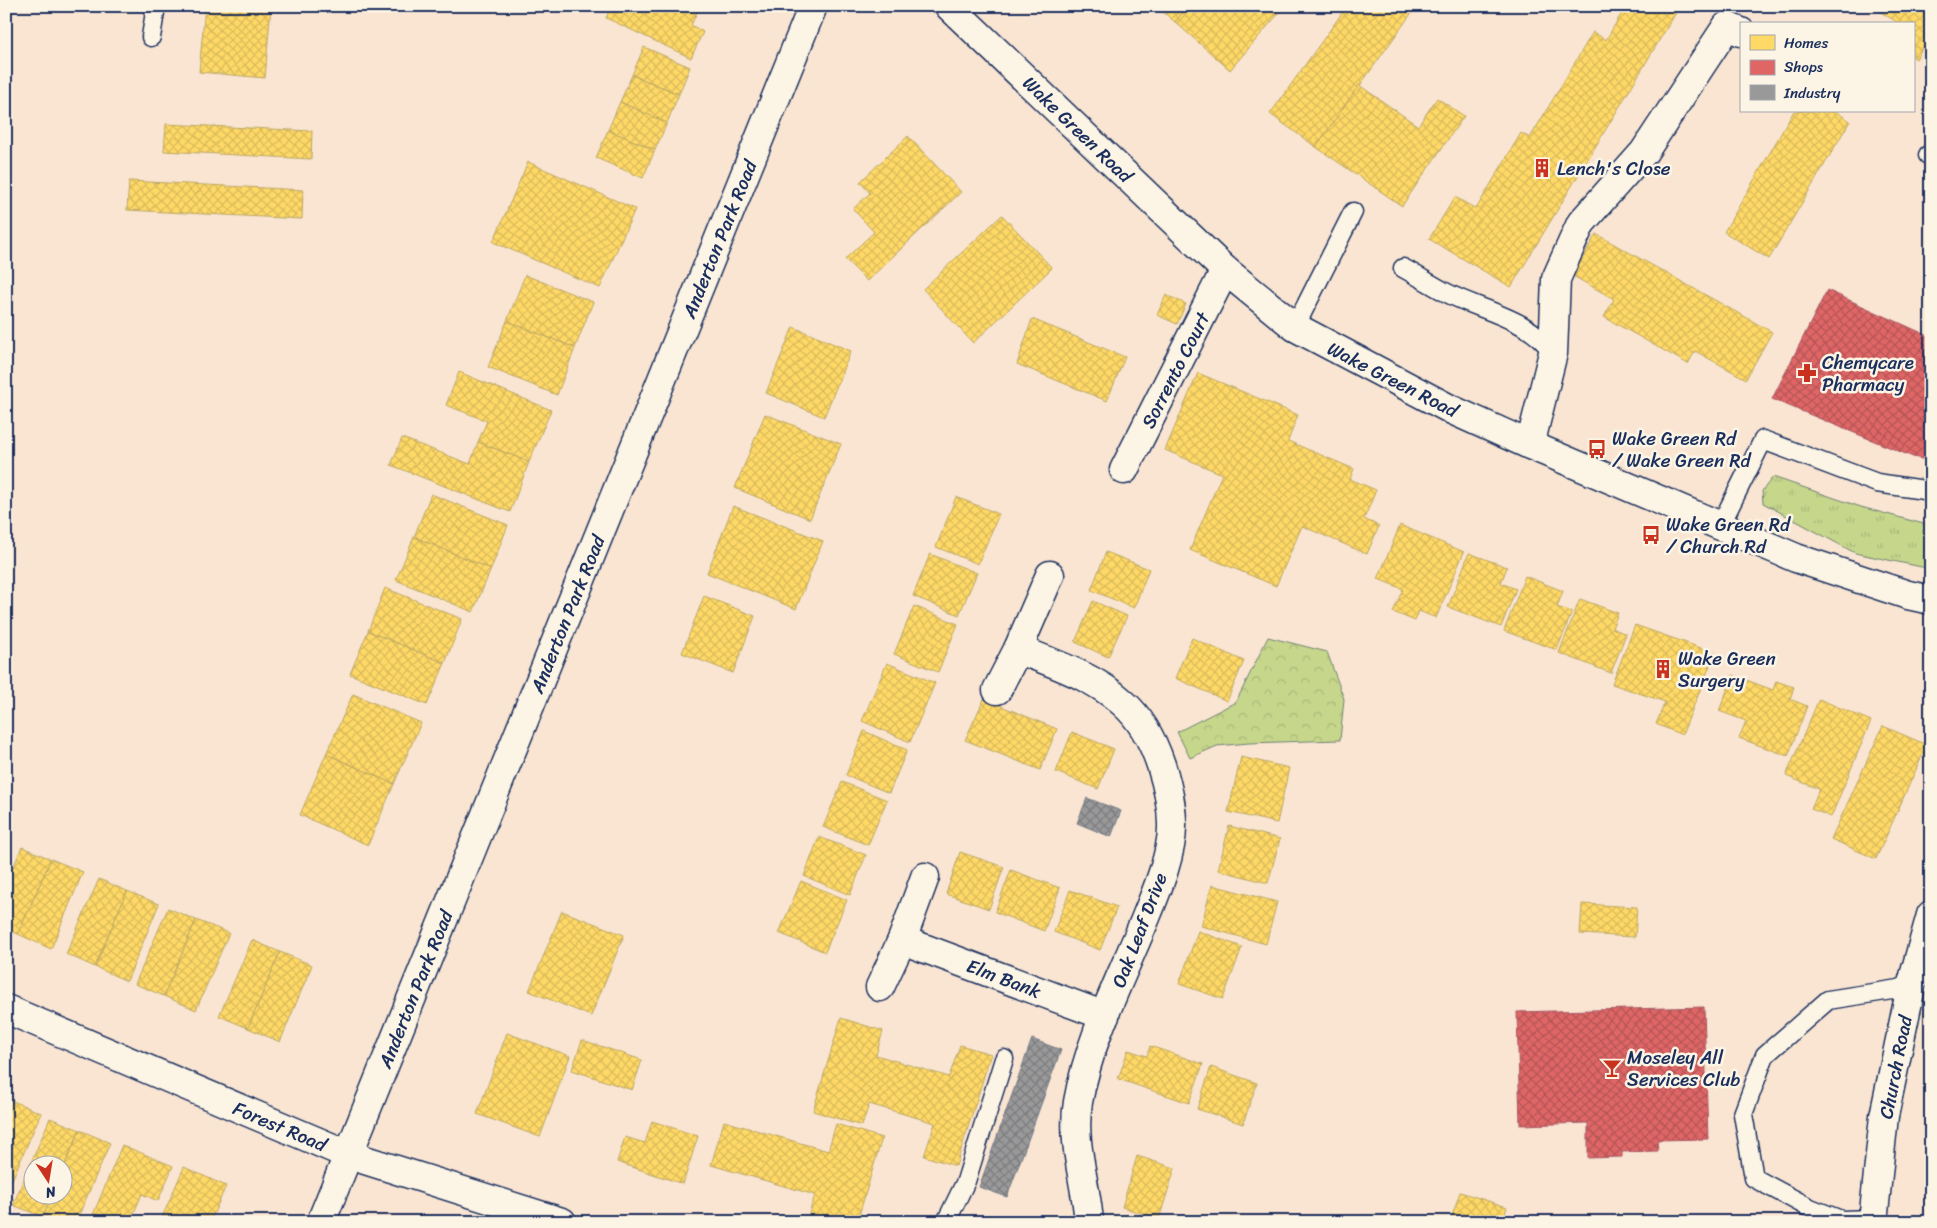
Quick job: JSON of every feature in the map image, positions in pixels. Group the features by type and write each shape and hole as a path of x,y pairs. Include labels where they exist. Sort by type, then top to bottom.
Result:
{"street":[{"name":"Anderton Park Road","path":"321,1222 813,6"},
{"name":"Wake Green Road","path":"949,6 1225,270 1295,327 1450,410 1530,445 1796,558 1908,595 1931,600"},
{"path":"1530,445 1553,353 1556,279 1581,223 1644,152 1727,26 1740,32"},
{"name":"Sorrento Court","path":"1124,470 1225,270"},
{"path":"997,690 1018,649 1050,575"},
{"name":"Oak Leaf Drive","path":"1018,649 1094,681 1123,702 1144,725 1155,747 1164,775 1173,826 1162,878 1105,1016 1085,1074 1078,1104 1076,1137 1087,1191 1089,1222"},
{"path":"880,987 902,940 925,877"},
{"name":"Church Road","path":"1873,1220 1884,1116 1911,987 1931,915"},
{"name":"Elm Bank","path":"902,940 1105,1016"},
{"name":"Forest Road","path":"6,1009 349,1155 562,1222"}],"lane":[{"path":"151,37 156,6"},
{"path":"1295,327 1352,212"},
{"path":"1403,268 1447,293 1532,330 1545,341 1553,353"},
{"path":"1720,526 1763,440 1876,483 1931,491"},
{"path":"1873,1220 1841,1220 1810,1208 1754,1178 1743,1114 1765,1055 1828,1000 1911,987"},
{"path":"946,1222 966,1180 1004,1059"}],"green space":[{"path":"1773,477 1861,507 1931,526 1931,569 1855,553 1763,503 1762,491"},
{"path":"1268,637 1327,652 1344,699 1340,740 1217,746 1190,758 1177,732 1236,702"}],"building: Homes":[{"path":"205,6 271,6 265,78 199,72"},
{"path":"611,6 700,6 691,25 703,32 691,58 606,18"},
{"path":"1156,6 1188,6 1175,22"},
{"path":"1188,6 1285,6 1230,70 1175,22"},
{"path":"1347,6 1406,6 1413,11 1316,147 1270,114"},
{"name":"Lench's Close","path":"1626,6 1680,6 1511,287 1429,239 1455,197 1476,209 1521,133 1530,138 1593,32 1606,40"},
{"path":"1871,6 1931,6 1931,45 1926,42 1916,59 1914,58 1914,22 1897,22"},
{"path":"644,47 690,67 679,94 632,75"},
{"path":"632,75 679,94 667,123 620,102"},
{"path":"1359,85 1418,126 1437,98 1464,116 1402,206 1316,147"},
{"path":"620,102 667,123 655,150 608,130"},
{"path":"1793,112 1836,112 1850,121 1769,259 1724,232"},
{"path":"166,124 312,131 311,159 164,151"},
{"path":"608,130 655,150 643,178 596,158"},
{"path":"908,136 961,192 867,281 845,259 874,232 853,209 870,193 860,182"},
{"path":"528,162 635,209 600,288 493,242"},
{"path":"129,181 303,190 302,219 127,210"},
{"path":"1002,215 1052,268 973,343 923,289"},
{"name":"Lench's Close","path":"1596,234 1772,332 1746,379 1695,351 1688,364 1604,317 1614,299 1573,276"},
{"path":"525,275 593,302 575,348 507,321"},
{"path":"1166,295 1186,304 1177,324 1157,315"},
{"path":"1032,319 1125,357 1107,401 1017,364"},
{"path":"507,321 575,348 557,395 488,367"},
{"path":"793,327 851,351 824,417 766,393"},
{"path":"459,372 551,410 529,462 478,442 487,421 446,405"},
{"path":"1198,373 1298,415 1288,441 1354,469 1350,479 1376,490 1364,519 1379,526 1367,554 1302,526 1276,586 1190,550 1222,474 1165,450"},
{"path":"765,414 841,444 810,519 735,488"},
{"path":"402,438 470,464 478,442 529,462 510,512 391,465"},
{"path":"431,494 508,525 491,569 414,537"},
{"path":"956,497 999,514 978,564 936,547"},
{"path":"733,506 823,541 796,609 707,573"},
{"path":"1400,525 1464,552 1436,618 1419,611 1415,621 1393,612 1403,589 1378,579"},
{"path":"414,537 491,569 473,612 396,580"},
{"path":"1106,552 1149,569 1134,608 1091,590"},
{"path":"1469,553 1507,567 1501,583 1516,589 1501,627 1448,607"},
{"path":"930,554 977,573 959,615 913,596"},
{"path":"1525,576 1563,591 1557,607 1572,612 1557,650 1504,631"},
{"path":"385,588 462,619 445,663 368,631"},
{"path":"704,596 755,616 733,673 682,653"},
{"path":"1580,599 1618,613 1612,628 1626,634 1611,673 1559,653"},
{"path":"1093,601 1127,616 1108,657 1075,642"},
{"path":"914,606 958,624 938,672 894,654"},
{"name":"Wake Green Surgery","path":"1635,625 1715,653 1682,735 1656,724 1665,702 1612,684"},
{"path":"368,631 445,663 427,705 350,674"},
{"path":"1192,638 1244,661 1227,701 1175,678"},
{"path":"887,663 935,683 910,742 862,721"},
{"path":"1733,675 1773,690 1776,681 1794,687 1790,699 1807,706 1788,756 1739,738 1746,721 1719,711"},
{"path":"353,694 421,723 394,784 326,754"},
{"path":"984,699 1057,729 1040,770 965,740"},
{"path":"1819,699 1871,721 1831,817 1811,809 1819,789 1786,776"},
{"path":"1883,726 1927,745 1876,859 1831,839"},
{"path":"864,731 907,750 889,793 846,775"},
{"path":"1072,732 1114,749 1098,789 1056,772"},
{"path":"326,754 394,784 368,845 300,815"},
{"path":"1241,757 1289,768 1277,823 1228,812"},
{"path":"842,782 887,800 868,845 823,827"},
{"path":"1229,826 1280,839 1268,883 1218,870"},
{"path":"819,837 866,855 850,895 804,876"},
{"path":"22,847 51,859 18,934 6,929 6,884"},
{"path":"960,852 1004,867 989,909 946,894"},
{"path":"51,859 83,872 51,949 18,934"},
{"path":"1011,870 1060,888 1044,931 995,912"},
{"path":"99,879 127,891 95,967 66,954"},
{"path":"801,881 847,900 825,952 779,933"},
{"path":"1212,885 1277,902 1266,944 1201,926"},
{"path":"1070,890 1117,907 1100,950 1054,932"},
{"path":"127,891 159,904 127,981 95,967"},
{"path":"1582,904 1637,907 1635,937 1580,934"},
{"path":"168,908 196,920 164,996 135,984"},
{"path":"562,911 624,935 591,1016 529,991"},
{"path":"196,920 229,933 196,1010 164,996"},
{"path":"1198,931 1242,947 1223,999 1179,984"},
{"path":"252,940 280,952 248,1028 219,1016"},
{"path":"280,952 312,965 280,1042 248,1028"},
{"path":"841,1018 883,1031 876,1055 949,1077 960,1045 991,1054 956,1166 924,1156 935,1123 869,1104 862,1126 813,1111"},
{"path":"507,1033 570,1056 540,1137 477,1114"},
{"path":"582,1040 642,1060 632,1090 572,1070"},
{"path":"1150,1046 1203,1064 1189,1103 1118,1079 1128,1050 1147,1056"},
{"path":"1211,1067 1257,1083 1243,1124 1197,1109"},
{"path":"6,1098 41,1113 6,1194"},
{"path":"50,1118 80,1130 69,1156 34,1156"},
{"path":"652,1121 698,1136 683,1184 617,1162 625,1137 645,1143"},
{"path":"724,1121 828,1151 836,1124 882,1138 857,1222 807,1220 815,1195 711,1165"},
{"path":"80,1130 110,1143 76,1222 54,1222 43,1217 48,1206 72,1206 72,1156 69,1156"},
{"path":"122,1145 173,1166 158,1201 142,1194 130,1222 90,1222"},
{"path":"1137,1156 1175,1168 1159,1219 1122,1207"},
{"path":"184,1167 226,1186 210,1222 160,1222"},
{"path":"22,1184 22,1206 48,1206 43,1217 13,1205"},
{"path":"1460,1192 1507,1207 1502,1222 1450,1222"}],"building: Shops":[{"path":"1827,290 1931,337 1931,461 1913,457 1772,399"},
{"name":"Moseley All Services Club","path":"1704,1007 1708,1139 1657,1140 1658,1151 1622,1152 1622,1157 1588,1158 1588,1123 1520,1125 1517,1012"}],"building: Industry":[{"path":"1087,798 1121,811 1111,837 1077,823"},
{"path":"1032,1039 1061,1050 1007,1197 979,1187"}],"place":[{"name":"Lench's Close","path":"1542,168"},
{"name":"Chemycare Pharmacy","path":"1807,373"},
{"name":"Wake Green Rd / Wake Green Rd","path":"1597,449"},
{"name":"Wake Green Rd / Church Rd","path":"1651,535"},
{"name":"Wake Green Surgery","path":"1663,669"},
{"name":"Moseley All Services Club","path":"1612,1068"}]}
